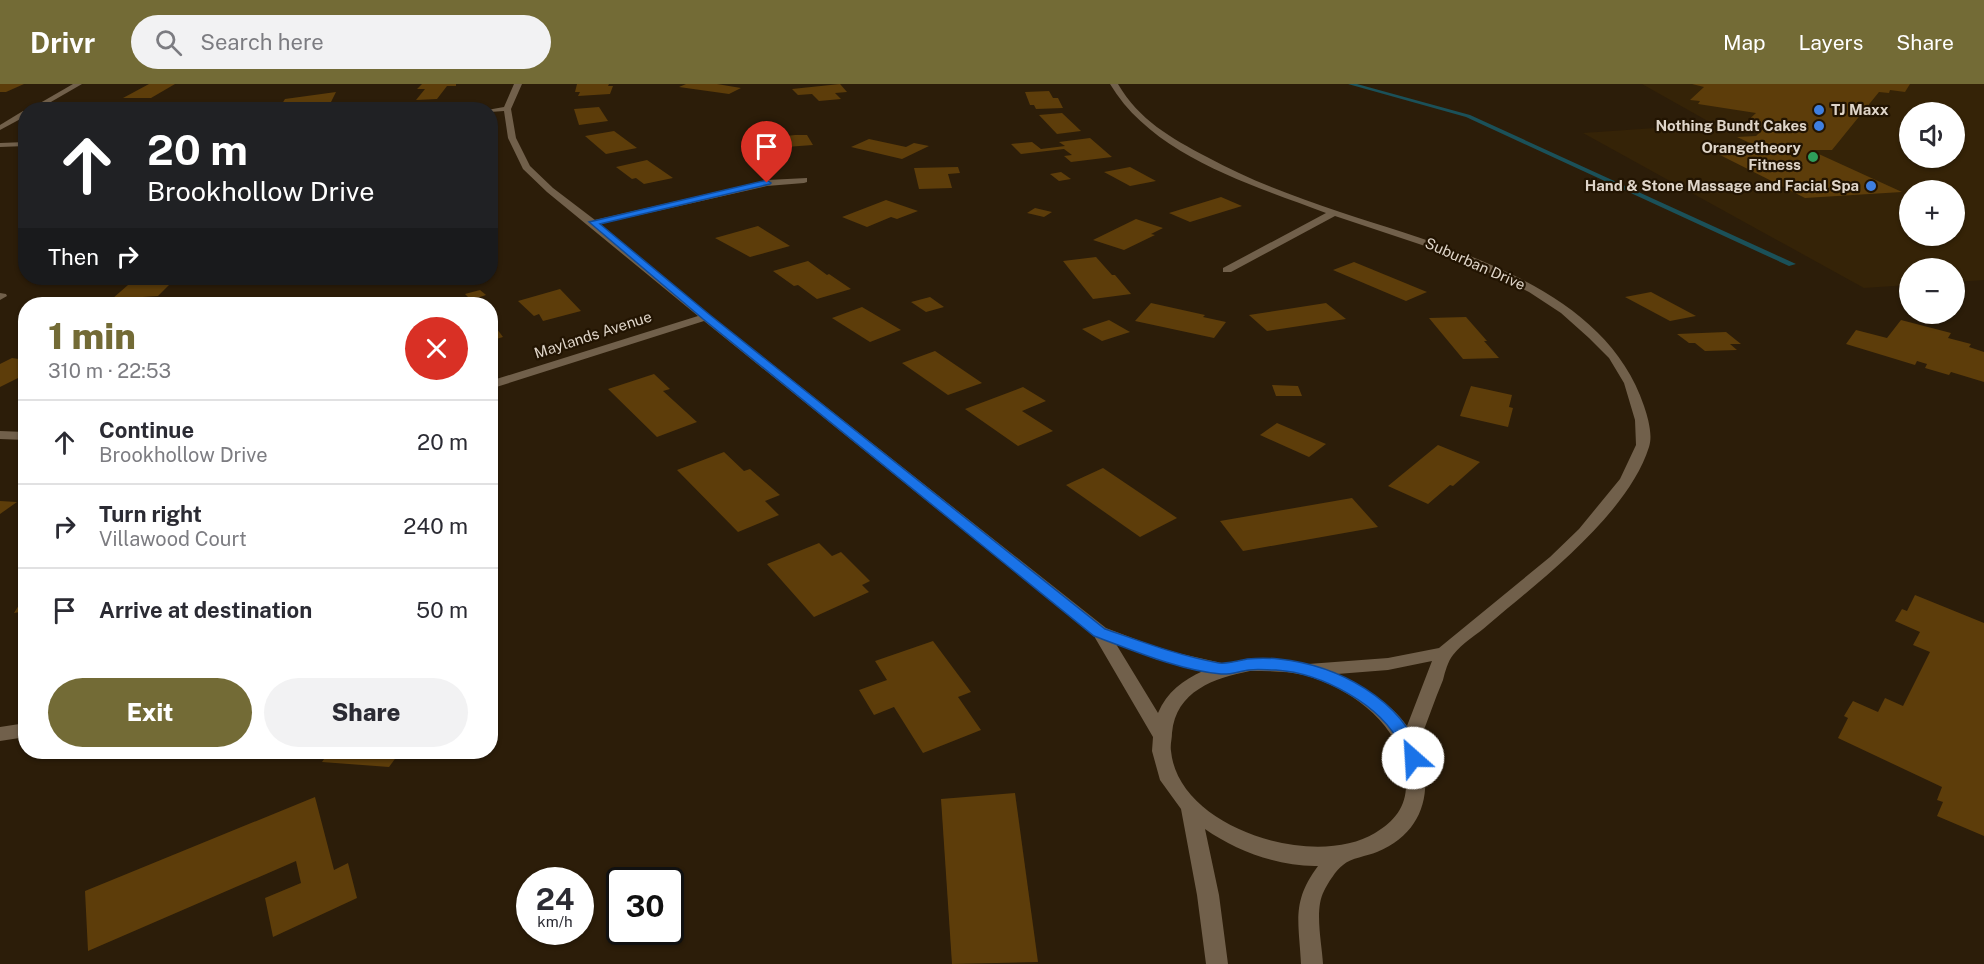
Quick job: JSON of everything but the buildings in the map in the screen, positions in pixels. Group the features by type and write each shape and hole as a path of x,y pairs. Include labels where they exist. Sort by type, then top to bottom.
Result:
{"street":[{"path":"45,102 78,84"},
{"path":"518,84 507,109 512,138 526,167 550,190 593,222 706,317 1100,632 1161,655 1223,669"},
{"name":"Suburban Drive","path":"1113,84 1126,104 1140,119 1185,150 1236,176 1334,213 1459,254 1504,273 1565,311 1614,356 1630,384 1642,420 1643,445 1627,480 1584,532 1556,560 1444,653 1388,664 1308,670"},
{"path":"498,110 507,109"},
{"path":"0,128 18,117"},
{"path":"0,145 18,144"},
{"path":"593,222 767,183 804,180"},
{"path":"1227,270 1334,213"},
{"name":"Maylands Avenue","path":"498,382 706,317"},
{"path":"0,435 18,436"},
{"path":"1100,632 1160,733"},
{"name":"Suburban Drive","path":"1409,744 1444,653"},
{"path":"1250,664 1278,665 1308,670 1336,680 1363,695 1390,717 1409,744 1418,773 1414,802 1399,827 1372,845 1337,856 1306,857 1274,852 1243,842 1215,827 1190,806 1171,782 1161,757 1160,733 1167,711 1180,693 1199,679 1223,669 1250,664"},
{"path":"0,734 18,731"},
{"path":"1190,806 1208,895 1217,964"},
{"path":"1312,964 1309,908 1312,889 1337,856"}],"shaded area":[{"path":"1642,84 1984,84 1984,280 1965,281 1965,258 1899,258 1899,286 1864,288 1583,133 1713,124"}],"waterway":[{"path":"1351,84 1468,116 1792,264"}],"place":[{"name":"TJ Maxx","path":"1819,110"},
{"name":"Nothing Bundt Cakes","path":"1819,126"},
{"name":"Orangetheory Fitness","path":"1813,157"},
{"name":"Hand & Stone Massage and Facial Spa","path":"1871,186"}],"route":[{"path":"767,183 593,222 706,317 1100,632 1161,655 1223,669 1250,664 1278,665 1308,670 1336,680 1363,695 1390,717 1409,744 1413,758"}]}
